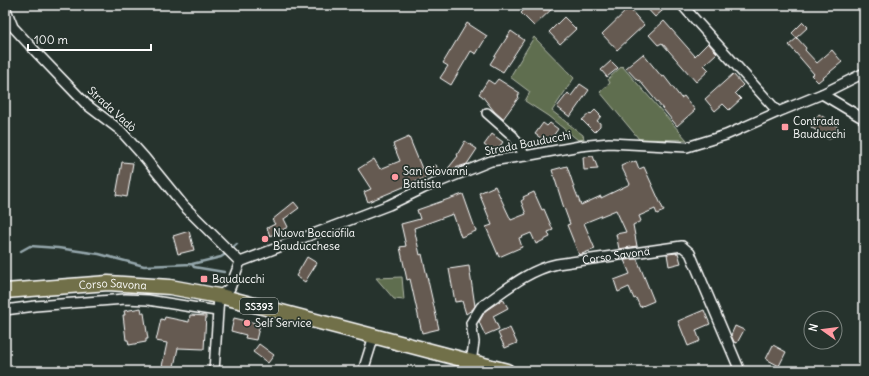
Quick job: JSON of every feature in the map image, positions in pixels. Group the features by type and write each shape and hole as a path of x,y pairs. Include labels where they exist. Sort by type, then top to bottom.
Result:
{"main road":[{"name":"Corso Savona","path":"5,290 108,283 170,287 219,296 507,371"}],"street":[{"path":"682,5 778,112"},
{"name":"Strada Vadò","path":"5,7 13,27 87,105 120,130 184,206 240,262"},
{"name":"Strada Bauducchi","path":"240,262 389,205 424,188 491,161 557,149 609,143 687,147 726,135 822,94 864,73"},
{"path":"822,94 864,119"},
{"path":"487,113 513,136 524,156"},
{"name":"Corso Savona","path":"471,362 474,342 471,322 476,313 481,307 525,276 544,267 557,264 682,246 690,253 740,371"},
{"path":"214,371 219,296 230,288 240,262"},
{"name":"Corso Savona","path":"5,310 34,306 125,299 148,300 218,311"},
{"path":"363,371 374,336"}],"green space":[{"path":"534,37 574,78 552,111 583,135 584,139 578,140 548,116 525,101 530,92 510,77"},
{"path":"622,66 687,140 639,139 600,92 610,83 608,79"},
{"path":"402,277 404,300 394,299 376,278"}],"building":[{"path":"529,5 556,5 534,26 521,13"},
{"path":"644,5 669,5 655,17"},
{"path":"629,8 644,25 617,50 602,34"},
{"path":"564,17 576,29 560,44 549,32"},
{"path":"664,21 695,56 708,43 717,53 704,65 709,70 696,82 662,43 658,45 649,35"},
{"path":"803,22 808,27 796,38 792,33"},
{"path":"467,23 487,36 476,54 471,51 451,85 440,78 448,66 443,63"},
{"path":"511,31 524,40 503,72 490,64"},
{"path":"797,38 806,48 805,50 817,63 832,50 842,62 818,82 811,75 814,74 789,45"},
{"path":"643,54 662,77 664,76 681,98 684,96 695,110 677,126 639,80 638,81 626,68"},
{"path":"611,61 618,68 607,77 601,70"},
{"path":"733,74 743,85 735,93 741,99 729,110 723,104 715,111 705,99"},
{"path":"498,79 520,93 518,96 519,97 503,119 479,94 488,80 494,84"},
{"path":"580,84 589,90 570,117 557,107 568,93 571,96"},
{"path":"595,110 601,116 597,121 600,123 600,126 594,132 582,120"},
{"path":"819,114 838,127 830,139 811,127"},
{"path":"543,123 547,126 550,123 558,129 548,143 535,134"},
{"path":"492,134 503,142 495,153 484,145"},
{"path":"409,137 423,171 436,165 439,172 368,202 364,192 371,189 358,169 374,159 380,169 400,161 393,144"},
{"path":"465,141 477,149 467,164 446,171 458,156 457,155"},
{"path":"593,156 598,169 584,170 583,157"},
{"path":"636,161 639,169 644,167 664,211 657,214 655,209 639,216 641,221 633,225 637,246 619,249 616,234 626,232 616,210 584,223 595,249 579,255 567,225 570,224 552,170 567,166 581,205 601,196 601,198 630,184 621,166"},
{"path":"122,162 133,163 127,197 116,195"},
{"path":"495,186 511,220 526,214 521,201 524,199 523,197 534,192 542,210 544,209 553,230 548,232 550,237 536,244 531,233 519,238 522,247 499,257 486,227 492,225 479,193"},
{"path":"463,194 476,231 461,237 453,214 414,228 420,255 422,254 439,329 422,333 410,279 407,280 400,247 406,246 401,224 420,219 417,210"},
{"path":"294,202 299,208 284,219 288,227 270,236 267,228 275,224 272,220"},
{"path":"189,231 194,250 178,254 173,236"},
{"path":"678,253 681,263 669,266 667,254"},
{"path":"307,257 317,263 305,282 296,276"},
{"path":"637,259 654,301 640,307 636,298 634,299 629,287 618,292 614,280 630,274 624,260"},
{"path":"469,266 475,306 466,314 462,301 455,302 449,269"},
{"path":"503,299 508,308 493,316 499,329 485,335 479,322 485,311"},
{"path":"141,308 142,313 144,313 148,339 146,339 146,342 129,345 128,340 126,340 123,315 125,315 124,311"},
{"path":"704,310 710,324 696,330 700,341 688,346 678,321"},
{"path":"190,315 206,316 204,349 178,348 173,371 161,371 167,343 156,341 161,319 164,320 165,317 189,322"},
{"path":"234,318 260,324 256,340 245,338 246,335 231,331"},
{"path":"735,326 744,330 737,343 734,342 731,335"},
{"path":"510,328 517,343 505,348 498,333"},
{"path":"259,344 274,355 268,363 253,352"},
{"path":"773,345 786,352 779,366 766,359"}],"waterway":[{"path":"231,249 237,244"},
{"path":"21,251 30,246 58,248 99,254 144,266 192,264 221,257 227,253"},
{"path":"192,264 194,267 224,272"}],"place":[{"name":"Contrada Bauducchi","path":"785,127"},
{"name":"San Giovanni Battista","path":"395,177"},
{"name":"Nuova Bocciofila Bauducchese","path":"265,239"},
{"name":"Bauducchi","path":"204,279"},
{"name":"Self Service","path":"247,323"}]}
